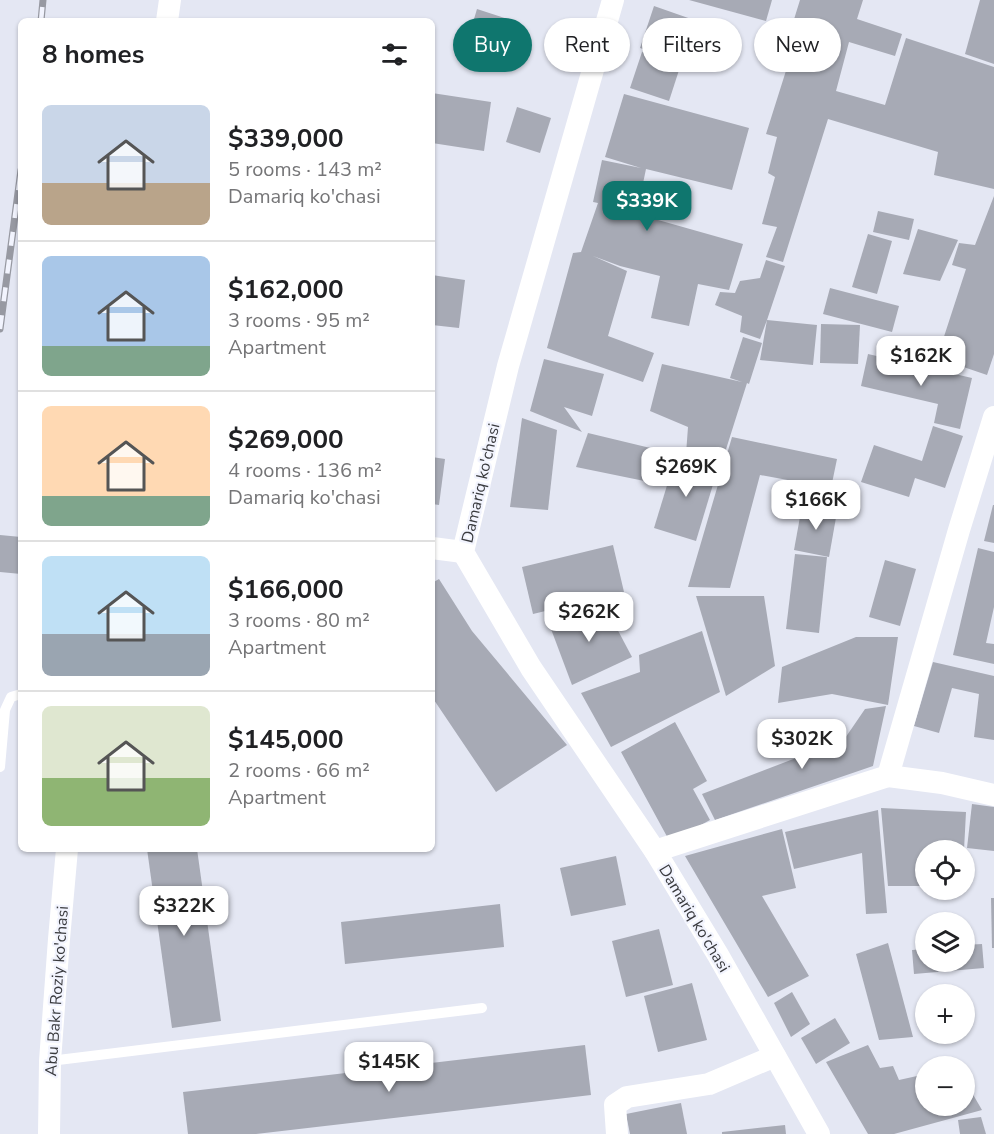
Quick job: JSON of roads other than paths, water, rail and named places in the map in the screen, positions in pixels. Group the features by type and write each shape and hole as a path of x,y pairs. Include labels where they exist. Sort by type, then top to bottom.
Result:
{"street":[{"path":"167,18 170,0"},
{"name":"Damariq ko'chasi","path":"613,0 508,366 464,552 531,668 655,851 718,955 819,1134"},
{"path":"888,776 994,417"},
{"path":"435,548 464,552"},
{"path":"655,851 888,776 942,783 994,795"},
{"name":"Abu Bakr Roziy ko'chasi","path":"49,1134 50,1061 68,852"},
{"path":"617,1134 615,1105 627,1097 709,1084 775,1056"}],"lane":[{"path":"0,767 5,710 11,697 18,695"},
{"path":"50,1061 482,1008"}],"railway":[{"path":"41,18 43,0"},
{"path":"0,329 18,193"}]}
